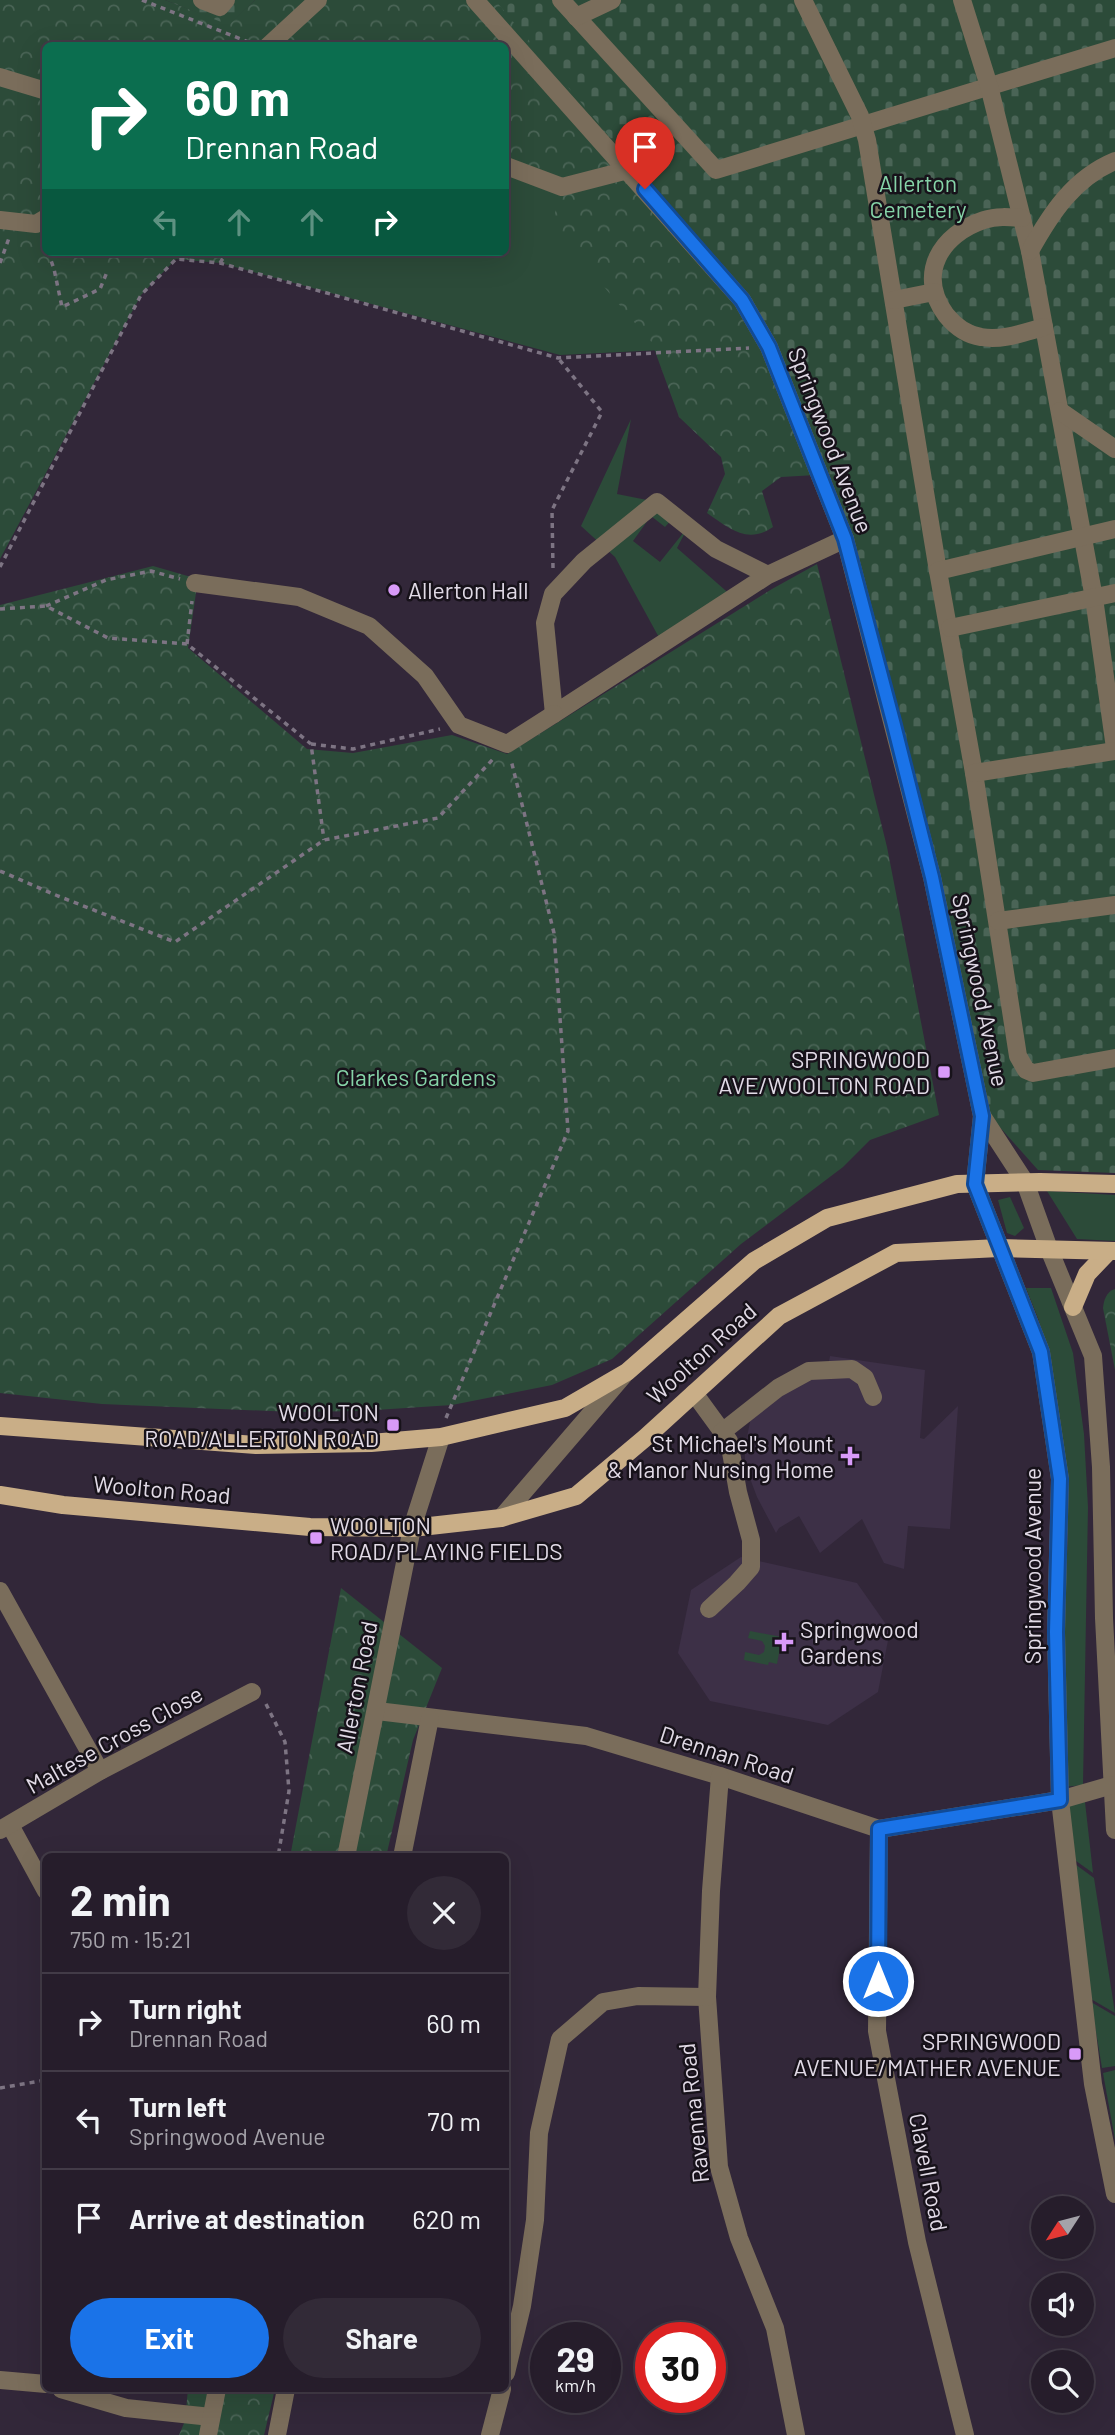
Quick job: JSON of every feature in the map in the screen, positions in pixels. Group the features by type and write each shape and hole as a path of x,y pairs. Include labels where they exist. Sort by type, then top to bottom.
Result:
{"main road":[{"name":"Woolton Road","path":"0,1426 256,1445 371,1443 440,1437 565,1408 627,1371 754,1261 827,1218 957,1184 1115,1184"},
{"name":"Woolton Road","path":"0,1495 63,1505 310,1527 412,1528 501,1518 576,1496 779,1316 896,1253 999,1248 1112,1251"},
{"path":"1073,1307 1087,1273 1112,1251"}],"street":[{"path":"202,0 220,7 226,0"},
{"path":"272,42 318,0"},
{"name":"Springwood Avenue","path":"475,0 742,300 769,347 845,539 932,877 982,1116 975,1184 1041,1352 1060,1479 1056,1632 1060,1800 1093,2084 1115,2194"},
{"path":"561,0 716,170 1115,48"},
{"path":"576,17 612,0"},
{"path":"803,0 863,126 950,628 1018,1056 1026,1070 1034,1073 1115,1058"},
{"path":"962,0 989,86 1030,251 1094,598 1115,749 974,773"},
{"path":"0,77 42,90"},
{"path":"1030,251 1063,199 1078,183 1115,161"},
{"path":"509,167 562,187 628,170"},
{"path":"1021,218 986,219 956,234 946,243 936,260 934,292 951,321 975,336 998,338 1044,327"},
{"path":"7,221 36,224 42,220"},
{"path":"894,300 934,292"},
{"path":"1060,411 1115,449"},
{"path":"554,714 545,623 553,594 584,561 657,502 716,549 768,575"},
{"path":"938,571 1115,529"},
{"path":"194,583 299,597 369,626 425,676 459,725 507,744 768,575 845,539"},
{"path":"950,628 1115,593"},
{"path":"998,921 1115,905"},
{"name":"Springwood Avenue","path":"982,1116 1025,1182 1093,1356 1112,1695 1115,1830"},
{"path":"722,1432 778,1388 808,1371 852,1369 865,1378 873,1397"},
{"path":"501,1518 627,1371"},
{"path":"694,1393 729,1441 738,1492 751,1541 751,1567 709,1609"},
{"name":"Allerton Road","path":"347,1853 412,1528 440,1437"},
{"path":"0,1591 100,1770"},
{"name":"Maltese Cross Close","path":"5,1827 100,1770 252,1692"},
{"name":"Drennan Road","path":"377,1711 586,1736 720,1776 879,1829 1060,1800 1112,1784"},
{"path":"403,1853 430,1718"},
{"name":"Ravenna Road","path":"720,1776 711,1891 707,1997 719,2167 739,2238 775,2328 796,2435"},
{"path":"5,1827 42,1885"},
{"name":"Clavell Road","path":"879,1829 877,2031 916,2242 965,2435"},
{"path":"509,2361 523,2306 535,2220 539,2133 560,2039 603,2002 638,1996 707,1997"},
{"path":"0,2380 42,2384"},
{"path":"72,2392 210,2426 216,2392"},
{"path":"277,2435 285,2392"},
{"path":"490,2435 501,2392"}],"path":[{"path":"142,0 249,42"},
{"path":"0,263 7,221"},
{"path":"49,256 62,307 100,289 107,272"},
{"path":"220,263 224,256"},
{"path":"0,567 141,295 176,259 220,263 558,358 769,347"},
{"path":"553,594 552,510 602,412 558,358"},
{"path":"0,609 46,606 106,580 151,571 194,583 187,644"},
{"path":"46,606 108,638 187,644 311,744 353,749 459,725"},
{"path":"311,744 324,840"},
{"path":"0,871 175,942 324,840 438,818 507,744"},
{"path":"440,1437 568,1131 554,933 507,744"},
{"path":"252,1692 258,1689 285,1742 289,1791 279,1853"},
{"path":"0,2088 42,2081"}],"shaded area":[{"name":"St Michael's Mount & Manor Nursing Home","path":"830,1356 925,1370 920,1438 924,1439 958,1406 950,1529 908,1526 904,1569 884,1563 862,1519 820,1553 799,1516 779,1528 776,1533 757,1497 745,1465 750,1422 744,1416 781,1385 827,1372"},
{"name":"Springwood Gardens","path":"741,1557 857,1583 890,1630 878,1692 828,1725 710,1701 678,1653 691,1590"}],"green space":[{"path":"0,0 165,0 229,24 255,0 536,0 703,166 851,473 781,477 762,491 773,527 755,535 738,532 707,513 725,474 721,457 679,417 652,343 552,226 560,191 509,174 509,42 42,42 42,256 225,256 220,263 176,259 141,295 0,559"},
{"path":"165,0 255,0 229,25"},
{"name":"Allerton Cemetery","path":"495,0 1115,0 1115,1173 1038,1170 988,1114 940,874 853,535 777,342 749,296 635,167"},
{"path":"509,174 560,191 765,345 560,355 220,263 225,256 509,256"},
{"path":"631,419 617,494 657,502 675,516 665,527 651,516 633,541 660,562 688,527 677,548 733,597 662,643 615,557 581,526"},
{"name":"Clarkes Gardens","path":"817,564 887,847 939,1115 870,1140 843,1167 741,1244 612,1359 552,1385 452,1405 294,1412 102,1404 0,1393 0,605 153,566 198,579 188,648 307,749 353,753 452,735 507,754 772,589"},
{"path":"1047,1191 1115,1195 1115,1241 1077,1239"},
{"path":"1010,1197 1024,1228 1015,1236 1007,1233 998,1200"},
{"path":"1026,1288 1051,1288 1073,1353 1084,1434 1088,1507 1083,1785 1064,1787 1062,1646 1068,1537 1062,1443 1051,1360"},
{"path":"1115,1289 1115,1370 1103,1308 1108,1294"},
{"path":"341,1588 442,1668 413,1740 387,1853 291,1853"},
{"path":"750,1631 782,1637 777,1664 744,1660 745,1652 759,1655 764,1652 762,1641 748,1638"},
{"path":"1083,1801 1093,1873 1069,1856 1065,1802"},
{"path":"1068,1859 1094,1878 1115,2013 1091,1999"},
{"path":"1091,2002 1115,2016 1115,2066 1102,2068"},
{"path":"1115,2070 1115,2140 1103,2073"},
{"path":"188,2392 274,2392 264,2435 179,2435 185,2421"}],"place":[{"name":"Allerton Hall","path":"394,590"},
{"name":"SPRINGWOOD AVE/WOOLTON ROAD","path":"944,1072"},
{"name":"WOOLTON ROAD/ALLERTON ROAD","path":"393,1425"},
{"name":"St Michael's Mount & Manor Nursing Home","path":"850,1456"},
{"name":"WOOLTON ROAD/PLAYING FIELDS","path":"316,1538"},
{"name":"Springwood Gardens","path":"784,1642"},
{"name":"SPRINGWOOD AVENUE/MATHER AVENUE","path":"1075,2054"}],"route":[{"path":"645,189 742,300 769,347 845,539 932,877 982,1116 975,1184 1041,1352 1060,1479 1056,1632 1060,1800 879,1829 878,1981"}]}
